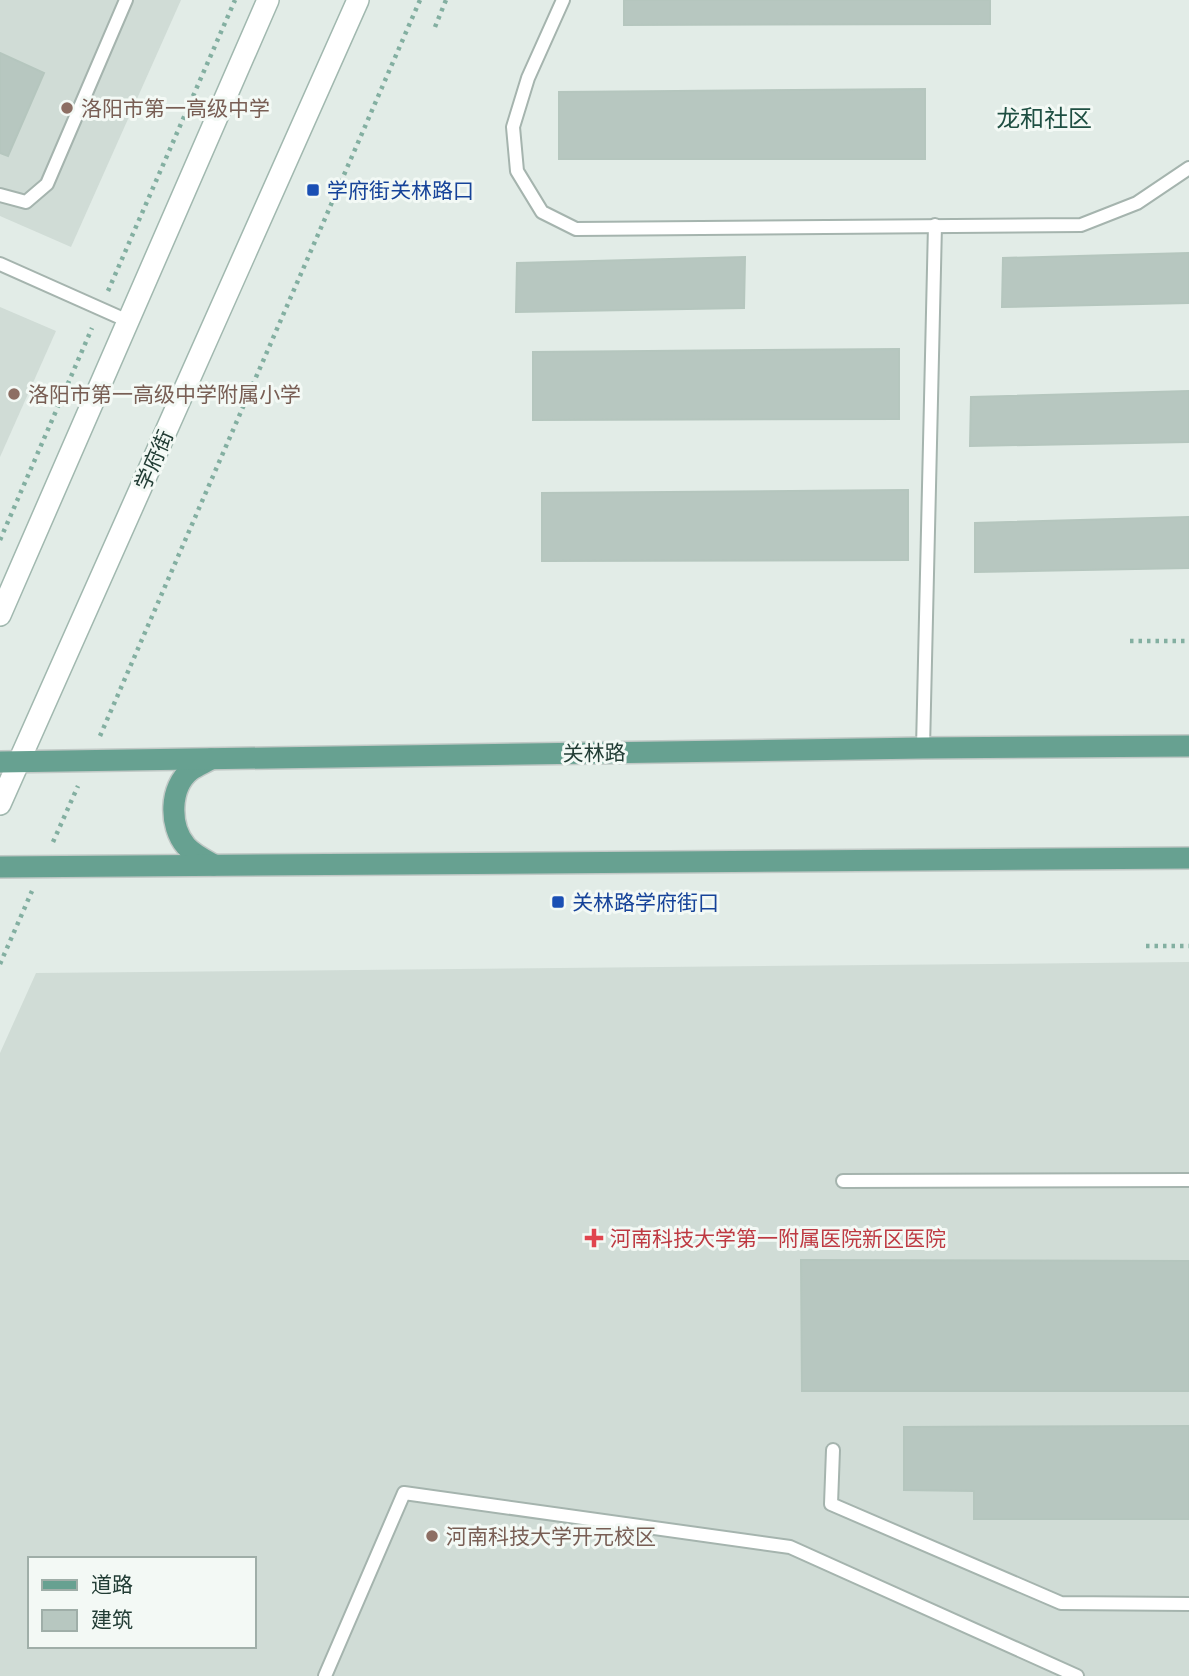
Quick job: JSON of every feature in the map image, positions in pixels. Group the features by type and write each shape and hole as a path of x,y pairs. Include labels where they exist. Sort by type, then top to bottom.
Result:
{"main road":[{"path":"0,615 268,0"},
{"name":"学府街","path":"0,804 10,762 358,0"},
{"name":"关林路","path":"10,762 1189,746"},
{"path":"212,758 189,771 176,791 174,814 177,834 188,849 214,866"},
{"path":"0,867 1189,858"}],"lane":[{"path":"0,195 26,201 47,184 126,0"},
{"path":"563,0 528,78 513,127 517,171 542,212 576,229 1081,225 1137,203 1189,168"},
{"path":"923,748 935,225"},
{"path":"0,264 128,321"},
{"path":"843,1181 1189,1180"},
{"path":"833,1450 831,1504 1061,1603 1189,1604"},
{"path":"325,1676 404,1493 790,1547 1077,1676"}],"path":[{"path":"0,540 235,0"},
{"path":"0,964 420,0"},
{"path":"435,27 446,0"},
{"path":"1130,641 1189,641"},
{"path":"1146,946 1189,946"}],"shaded area":[{"name":"洛阳市第一高级中学","path":"0,0 181,0 71,247 0,216"},
{"name":"洛阳市第一高级中学附属小学","path":"0,307 56,331 0,457"},
{"name":"河南科技大学第一附属医院新区医院","path":"1189,962 1189,1676 0,1676 0,1053 36,973"}],"building":[{"path":"624,0 990,0 990,24 624,25"},
{"path":"0,53 44,73 8,156 0,153"},
{"path":"925,89 925,159 559,159 559,92"},
{"path":"1189,253 1189,303 1002,307 1003,258"},
{"path":"745,257 744,308 516,312 517,263"},
{"path":"899,349 899,419 533,420 533,352"},
{"path":"1189,391 1189,442 970,446 971,397"},
{"path":"908,490 908,560 542,561 542,493"},
{"path":"1189,517 1189,568 975,572 975,523"},
{"path":"801,1260 1189,1261 1189,1391 802,1391"},
{"path":"1189,1426 1189,1519 974,1519 974,1491 904,1490 904,1427"}],"place":[{"name":"洛阳市第一高级中学","path":"67,108"},
{"name":"学府街关林路口","path":"313,190"},
{"name":"洛阳市第一高级中学附属小学","path":"14,394"},
{"name":"关林路学府街口","path":"558,902"},
{"name":"河南科技大学第一附属医院新区医院","path":"594,1238"},
{"name":"河南科技大学开元校区","path":"432,1536"}],"district":[{"name":"龙和社区","path":"1044,118"}]}
